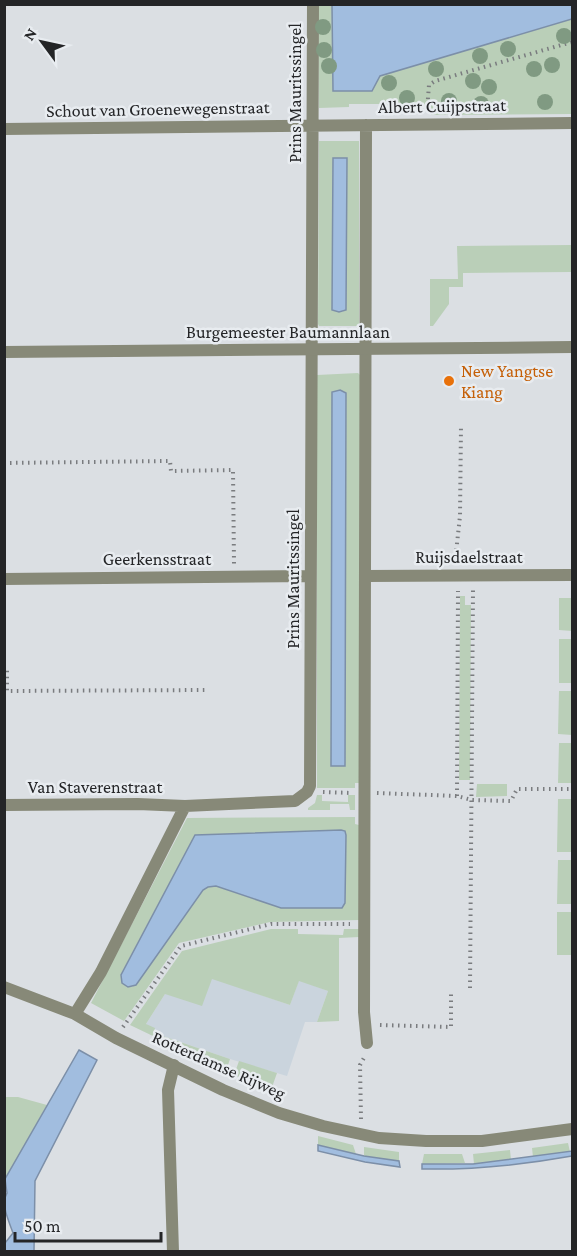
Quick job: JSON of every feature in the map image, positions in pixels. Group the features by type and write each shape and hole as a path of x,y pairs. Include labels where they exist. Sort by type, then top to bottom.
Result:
{"street":[{"name":"Prins Mauritssingel","path":"307,792 312,780 310,576 313,4"},
{"name":"Albert Cuijpstraat","path":"313,126 573,123"},
{"path":"366,125 364,1012 367,1043"},
{"name":"Schout van Groenewegenstraat","path":"4,129 313,126"},
{"name":"Burgemeester Baumannlaan","path":"4,352 365,351 573,347"},
{"name":"Ruijsdaelstraat","path":"366,576 573,575"},
{"name":"Geerkensstraat","path":"4,579 310,576"},
{"path":"75,1014 100,972 185,806 295,801 307,792"},
{"name":"Van Staverenstraat","path":"4,805 185,806"},
{"name":"Rotterdamse Rijweg","path":"4,987 75,1014 116,1038 223,1090 279,1113 361,1135 426,1141 482,1141 573,1129"},
{"path":"173,1251 168,1089 174,1065"}],"path":[{"path":"427,124 428,91 429,86 435,81 573,42"},
{"path":"457,796 459,596 456,575 460,516 461,425"},
{"path":"4,463 170,461 171,471 233,470 234,577"},
{"path":"470,988 473,575"},
{"path":"4,668 7,668 7,691 206,690"},
{"path":"307,792 457,796 472,800 511,801 517,789 573,789"},
{"path":"116,1038 181,946 271,924 365,924"},
{"path":"366,1025 451,1027 451,994"},
{"path":"361,1135 360,1065 365,1056 367,1043"}],"shaded area":[{"path":"212,978 290,1005 299,980 328,991 317,1022 305,1022 287,1076 154,1033 146,1024 165,994"}],"green space":[{"path":"318,5 572,5 572,114 431,115 431,107 387,107 387,104 349,104 349,107 319,108"},
{"path":"319,141 359,141 359,326 319,326","holes":["333,158 347,159 346,310 341,312 332,310"]},
{"path":"572,245 572,272 463,273 463,287 449,287 449,304 433,326 430,326 430,279 458,279 457,246"},
{"path":"358,373 360,375 359,783 355,783 355,788 317,788 317,375","holes":["340,390 346,393 345,766 332,766 332,392"]},
{"path":"460,596 465,596 465,605 471,605 470,780 459,780"},
{"path":"559,598 572,598 572,631 559,630"},
{"path":"559,639 572,639 572,683 559,683"},
{"path":"559,691 572,691 572,735 558,734"},
{"path":"559,743 572,743 572,783 558,783"},
{"path":"477,784 507,784 507,796 476,797"},
{"path":"317,795 322,795 322,801 348,802 348,795 355,795 355,810 350,810 349,804 330,804 330,810 308,810 315,803"},
{"path":"558,799 572,799 572,852 557,852"},
{"path":"355,817 355,824 359,825 359,920 270,922 179,943 124,1021 91,1003 187,818","holes":["345,831 345,903 342,908 281,908 216,886 208,887 203,890 132,987 122,983 121,974 195,835"]},
{"path":"558,860 572,860 572,904 557,904"},
{"path":"557,912 572,912 571,955 557,955"},
{"path":"271,929 298,929 298,934 343,935 344,929 359,929 359,937 339,938 339,1021 317,1022 328,991 299,981 290,1005 212,979 202,1006 165,994 146,1024 155,1028 154,1033 230,1059 226,1071 130,1025 182,951"},
{"path":"239,1061 277,1073 271,1090 234,1075"},
{"path":"5,1097 18,1097 47,1105 5,1179"},
{"path":"318,1136 353,1145 356,1154 318,1145"},
{"path":"568,1143 570,1152 533,1157 532,1148"},
{"path":"364,1147 399,1152 399,1161 364,1156"},
{"path":"510,1150 511,1160 474,1164 473,1154"},
{"path":"424,1154 462,1154 465,1163 422,1164"}],"water":[{"path":"332,5 572,5 572,19 380,76 372,91 333,91"},
{"path":"333,158 347,158 346,310 339,312 332,310"},
{"path":"340,390 346,393 345,766 331,766 332,392"},
{"path":"345,831 346,835 345,903 342,908 281,908 216,886 208,887 203,890 136,985 128,987 122,983 121,975 195,835"},
{"path":"79,1050 97,1060 35,1181 34,1251 5,1251 5,1243 13,1233 4,1202 7,1193 5,1179"},
{"path":"318,1145 364,1156 399,1161 400,1167 318,1151"},
{"path":"572,1151 572,1156 516,1164 479,1168 422,1169 422,1164 473,1164"}],"place":[{"name":"New Yangtse Kiang","path":"449,381"}]}
